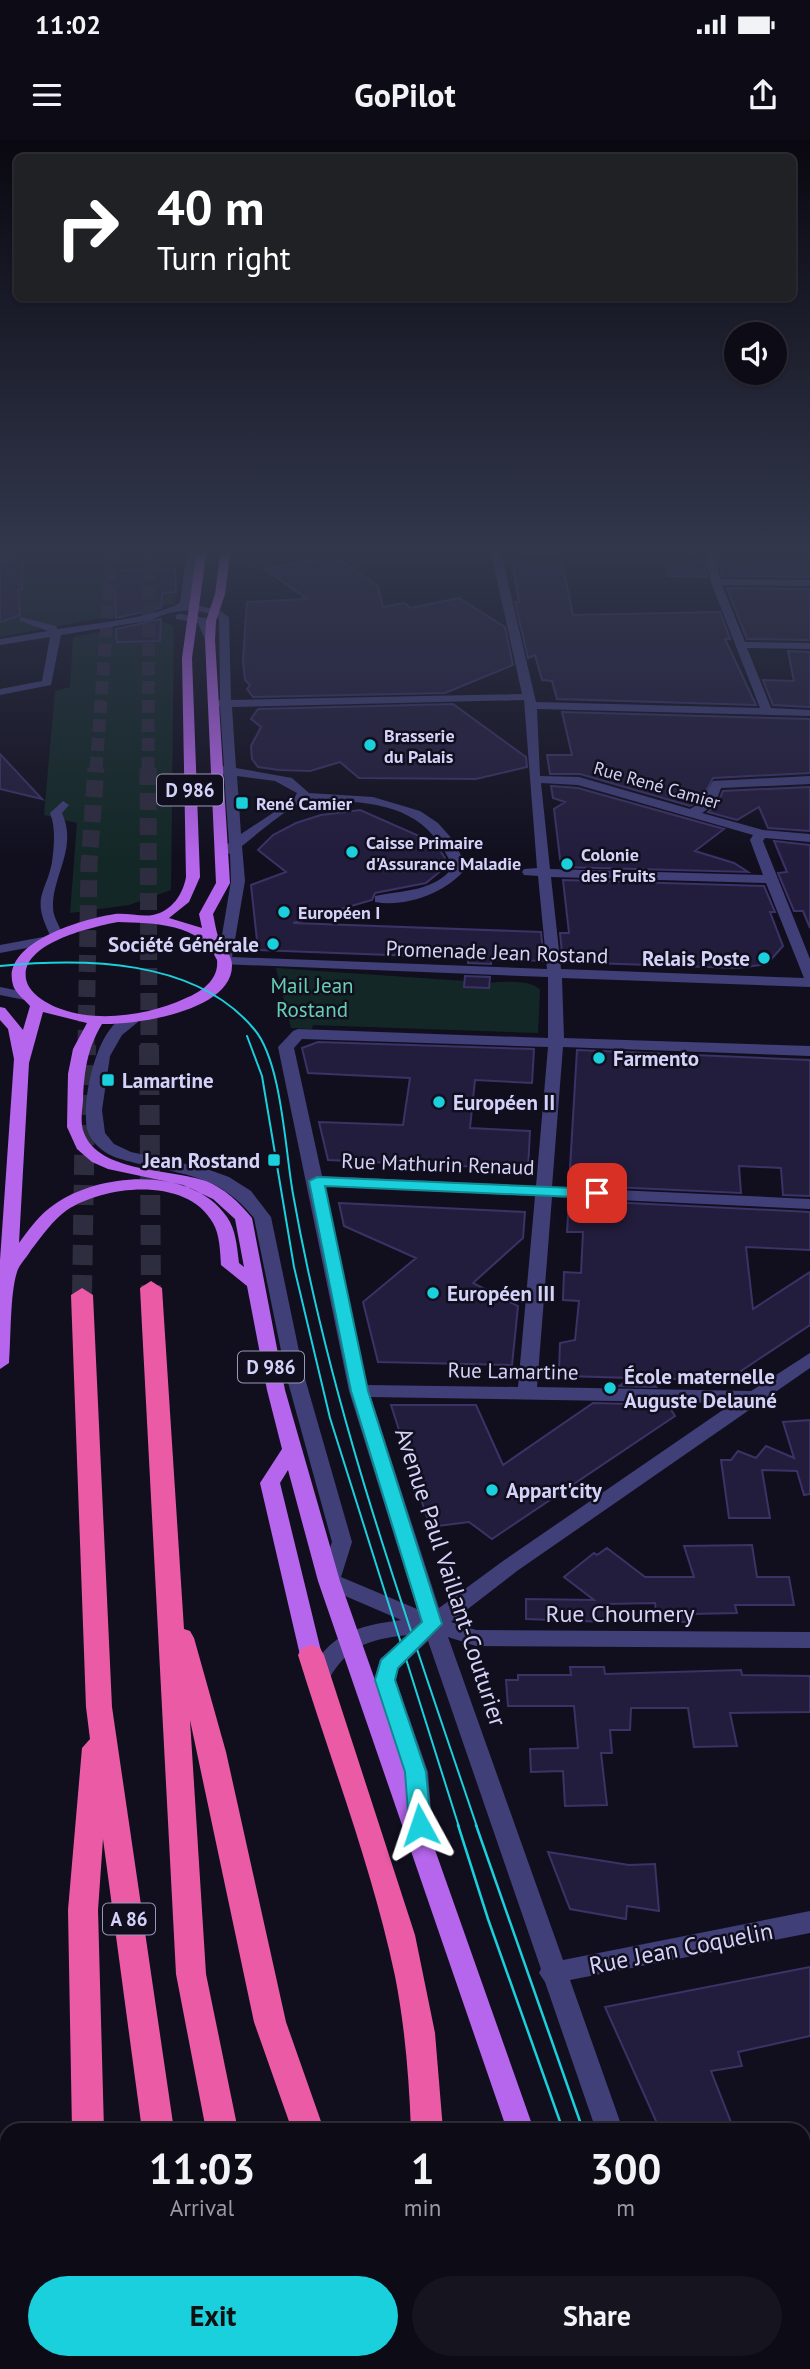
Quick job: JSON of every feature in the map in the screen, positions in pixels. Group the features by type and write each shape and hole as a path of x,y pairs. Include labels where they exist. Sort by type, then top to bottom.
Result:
{"highway":[{"path":"151,1288 191,1974 221,2123"},
{"name":"A 86","path":"82,1295 99,1707 157,2123"},
{"path":"170,1595 212,1752 270,2022 306,2123"},
{"path":"315,1667 390,1901 410,1978 424,2067 427,2123"},
{"path":"88,2123 83,1910 99,1707"}],"main road":[{"name":"D 986","path":"151,920 167,915 182,903 190,891 194,877 188,652"},
{"name":"D 986","path":"212,652 220,704 216,769 223,883 206,914 212,940"},
{"path":"118,918 151,920 192,928 212,940 225,960 220,981 201,997 177,1009 133,1018 97,1019 64,1014 34,1000 19,981 19,969 25,957 56,934 118,918"},
{"path":"0,1361 9,1270 21,1063 34,1000"},
{"path":"0,1011 15,1028 21,1063"},
{"name":"D 986","path":"97,1019 77,1053 74,1125 80,1143 94,1156 113,1166 201,1185 225,1198 243,1218 254,1283 291,1451 330,1581 422,1852 519,2123"},
{"path":"9,1270 43,1224 62,1206 108,1187 142,1185 172,1189 208,1204 224,1228 230,1265 254,1283"},
{"path":"291,1451 270,1483 315,1667"}],"street":[{"path":"0,692 47,683 53,652"},
{"path":"222,652 220,704 230,772 238,881 225,960"},
{"path":"518,652 529,701 530,788 544,872 555,976 556,1040 527,1394"},
{"path":"745,652 767,712"},
{"path":"220,704 529,701 810,713"},
{"path":"216,769 279,776 299,788 301,796 299,801 274,815 222,854"},
{"path":"692,814 711,801 711,793 717,784 810,780"},
{"name":"Rue René Camier","path":"530,788 579,781 762,834 810,838"},
{"path":"301,796 369,799 395,804 417,812 453,848 460,866 454,877 414,894 380,899"},
{"path":"56,934 48,916 46,902 58,865 61,824 56,813 63,805"},
{"path":"762,834 756,840 810,977"},
{"path":"529,872 770,879"},
{"path":"0,949 43,942"},
{"name":"Promenade Jean Rostand","path":"225,960 555,976 810,983"},
{"path":"0,991 34,1000"},
{"path":"133,1018 114,1034 101,1055 95,1120 98,1135 107,1146 124,1155 181,1165 225,1181 247,1195 262,1217 295,1375 342,1542 330,1581"},
{"name":"Avenue Paul Vaillant-Couturier","path":"556,1040 298,1034 286,1047 317,1181 359,1391 433,1624 552,1973 607,2123"},
{"path":"556,1040 810,1051"},
{"name":"Rue Mathurin Renaud","path":"317,1181 810,1204"},
{"path":"422,1852 416,1772 385,1680 388,1665 433,1624 510,1566 751,1397 810,1359"},
{"name":"Rue Lamartine","path":"359,1391 751,1397"},
{"name":"Rue Choumery","path":"330,1581 433,1624 476,1638 810,1640"},
{"path":"315,1667 335,1648 364,1634 433,1624"},
{"name":"Rue Jean Coquelin","path":"552,1973 810,1922"}],"green space":[{"path":"72,652 174,652 171,890 129,905 70,913 77,823 44,815 55,691 70,687"},
{"name":"Mail Jean Rostand","path":"276,968 465,981 464,987 505,982 526,983 540,990 538,1033 313,1025 312,1029 291,1028"}],"building":[{"path":"244,652 510,652 513,665 445,693 253,697 247,689 250,685 245,680"},
{"path":"527,652 731,652 756,705 557,699 552,681 542,680 535,655 528,658"},
{"path":"788,652 810,652 810,707 773,705 763,680 794,681"},
{"path":"453,704 526,757 527,767 476,779 359,778 340,762 310,771 279,770 258,767 252,759 251,746 261,727 251,719 258,709"},
{"path":"562,712 810,719 810,773 713,778 702,799 690,806 580,774 550,774 547,755 572,755"},
{"path":"0,754 42,799 0,789"},
{"path":"551,786 578,788 724,829 695,851 734,863 748,872 561,867 554,809 565,802 553,798"},
{"path":"810,787 810,831 768,828 759,807 737,820 708,812 717,805 723,791"},
{"path":"360,810 435,843 445,858 443,869 426,883 375,893 372,900 293,923 541,932 544,961 491,959 491,964 468,963 468,958 258,950 251,885 286,872 258,850 273,835 296,823 321,815"},
{"path":"774,841 810,845 810,928 803,911 794,911 778,873 787,872"},
{"path":"563,880 764,886 775,912 770,912 783,946 767,964 737,968 563,962 560,933 569,933"},
{"path":"465,976 490,977 489,988 464,987"},
{"name":"Européen II","path":"318,1042 534,1049 532,1083 475,1080 470,1128 530,1131 528,1169 328,1160 319,1122 403,1125 410,1078 308,1073 302,1048"},
{"path":"577,1050 810,1060 810,1196 783,1195 781,1168 739,1166 741,1193 569,1185"},
{"path":"569,1200 810,1212 810,1250 746,1247 753,1309 810,1272 810,1325 729,1379 651,1379 656,1387 619,1386 630,1378 566,1376 565,1371 559,1371 560,1343 575,1340 579,1301 563,1300 564,1272 581,1273 583,1232 567,1232"},
{"name":"Européen III","path":"339,1203 525,1212 523,1238 473,1283 518,1306 512,1365 378,1362 363,1302 416,1258 344,1226"},
{"name":"Appart'city","path":"593,1403 668,1405 675,1416 492,1539 469,1522 430,1527 391,1405 476,1405 503,1465"},
{"path":"810,1420 810,1494 804,1495 797,1471 762,1470 770,1518 729,1518 721,1460 731,1460 738,1451 756,1458 766,1446 794,1458 783,1422"},
{"path":"752,1545 757,1577 789,1577 794,1605 735,1605 737,1613 691,1614 692,1622 657,1622 655,1603 607,1604 608,1622 526,1619 526,1599 594,1600 564,1577 594,1553 597,1555 607,1548 645,1577 694,1577 684,1546"},
{"path":"570,1667 604,1667 605,1674 741,1670 742,1675 810,1676 810,1712 730,1713 737,1746 694,1747 688,1708 631,1708 630,1730 610,1730 612,1753 601,1753 607,1805 565,1806 563,1771 531,1772 530,1749 578,1748 574,1706 508,1706 506,1680 518,1680 518,1675 571,1675"},
{"path":"548,1852 629,1865 655,1864 659,1911 627,1906 626,1919 570,1909"},
{"path":"810,1967 810,2036 738,2052 742,2066 711,2071 731,2123 657,2123 605,2007"}],"tunnel":[{"path":"96,770 105,652"},
{"path":"148,769 149,652"},
{"path":"86,1047 89,864 96,768"},
{"path":"148,769 149,1047"},
{"path":"82,1295 86,1045"},
{"path":"149,1045 151,1288"}],"tram line":[{"path":"0,966 66,962 101,964 170,976 201,988 230,1006 254,1029 263,1044 277,1084 293,1194 309,1275 349,1434 398,1592 477,1827"},
{"path":"247,1036 262,1076 294,1267 330,1418 459,1827"},
{"path":"458,1825 488,1919 561,2123"},
{"path":"476,1825 581,2123"}],"place":[{"name":"Brasserie du Palais","path":"370,745"},
{"name":"René Camier","path":"242,803"},
{"name":"Caisse Primaire d'Assurance Maladie","path":"352,852"},
{"name":"Colonie des Fruits","path":"567,864"},
{"name":"Européen I","path":"284,912"},
{"name":"Société Générale","path":"273,944"},
{"name":"Relais Poste","path":"764,958"},
{"name":"Farmento","path":"599,1058"},
{"name":"Lamartine","path":"108,1080"},
{"name":"Européen II","path":"439,1102"},
{"name":"Jean Rostand","path":"274,1160"},
{"name":"Européen III","path":"433,1293"},
{"name":"École maternelle Auguste Delauné","path":"610,1388"},
{"name":"Appart'city","path":"492,1490"}],"route":[{"path":"420,1825 416,1772 385,1680 388,1665 433,1624 359,1391 317,1181 597,1193"}]}
